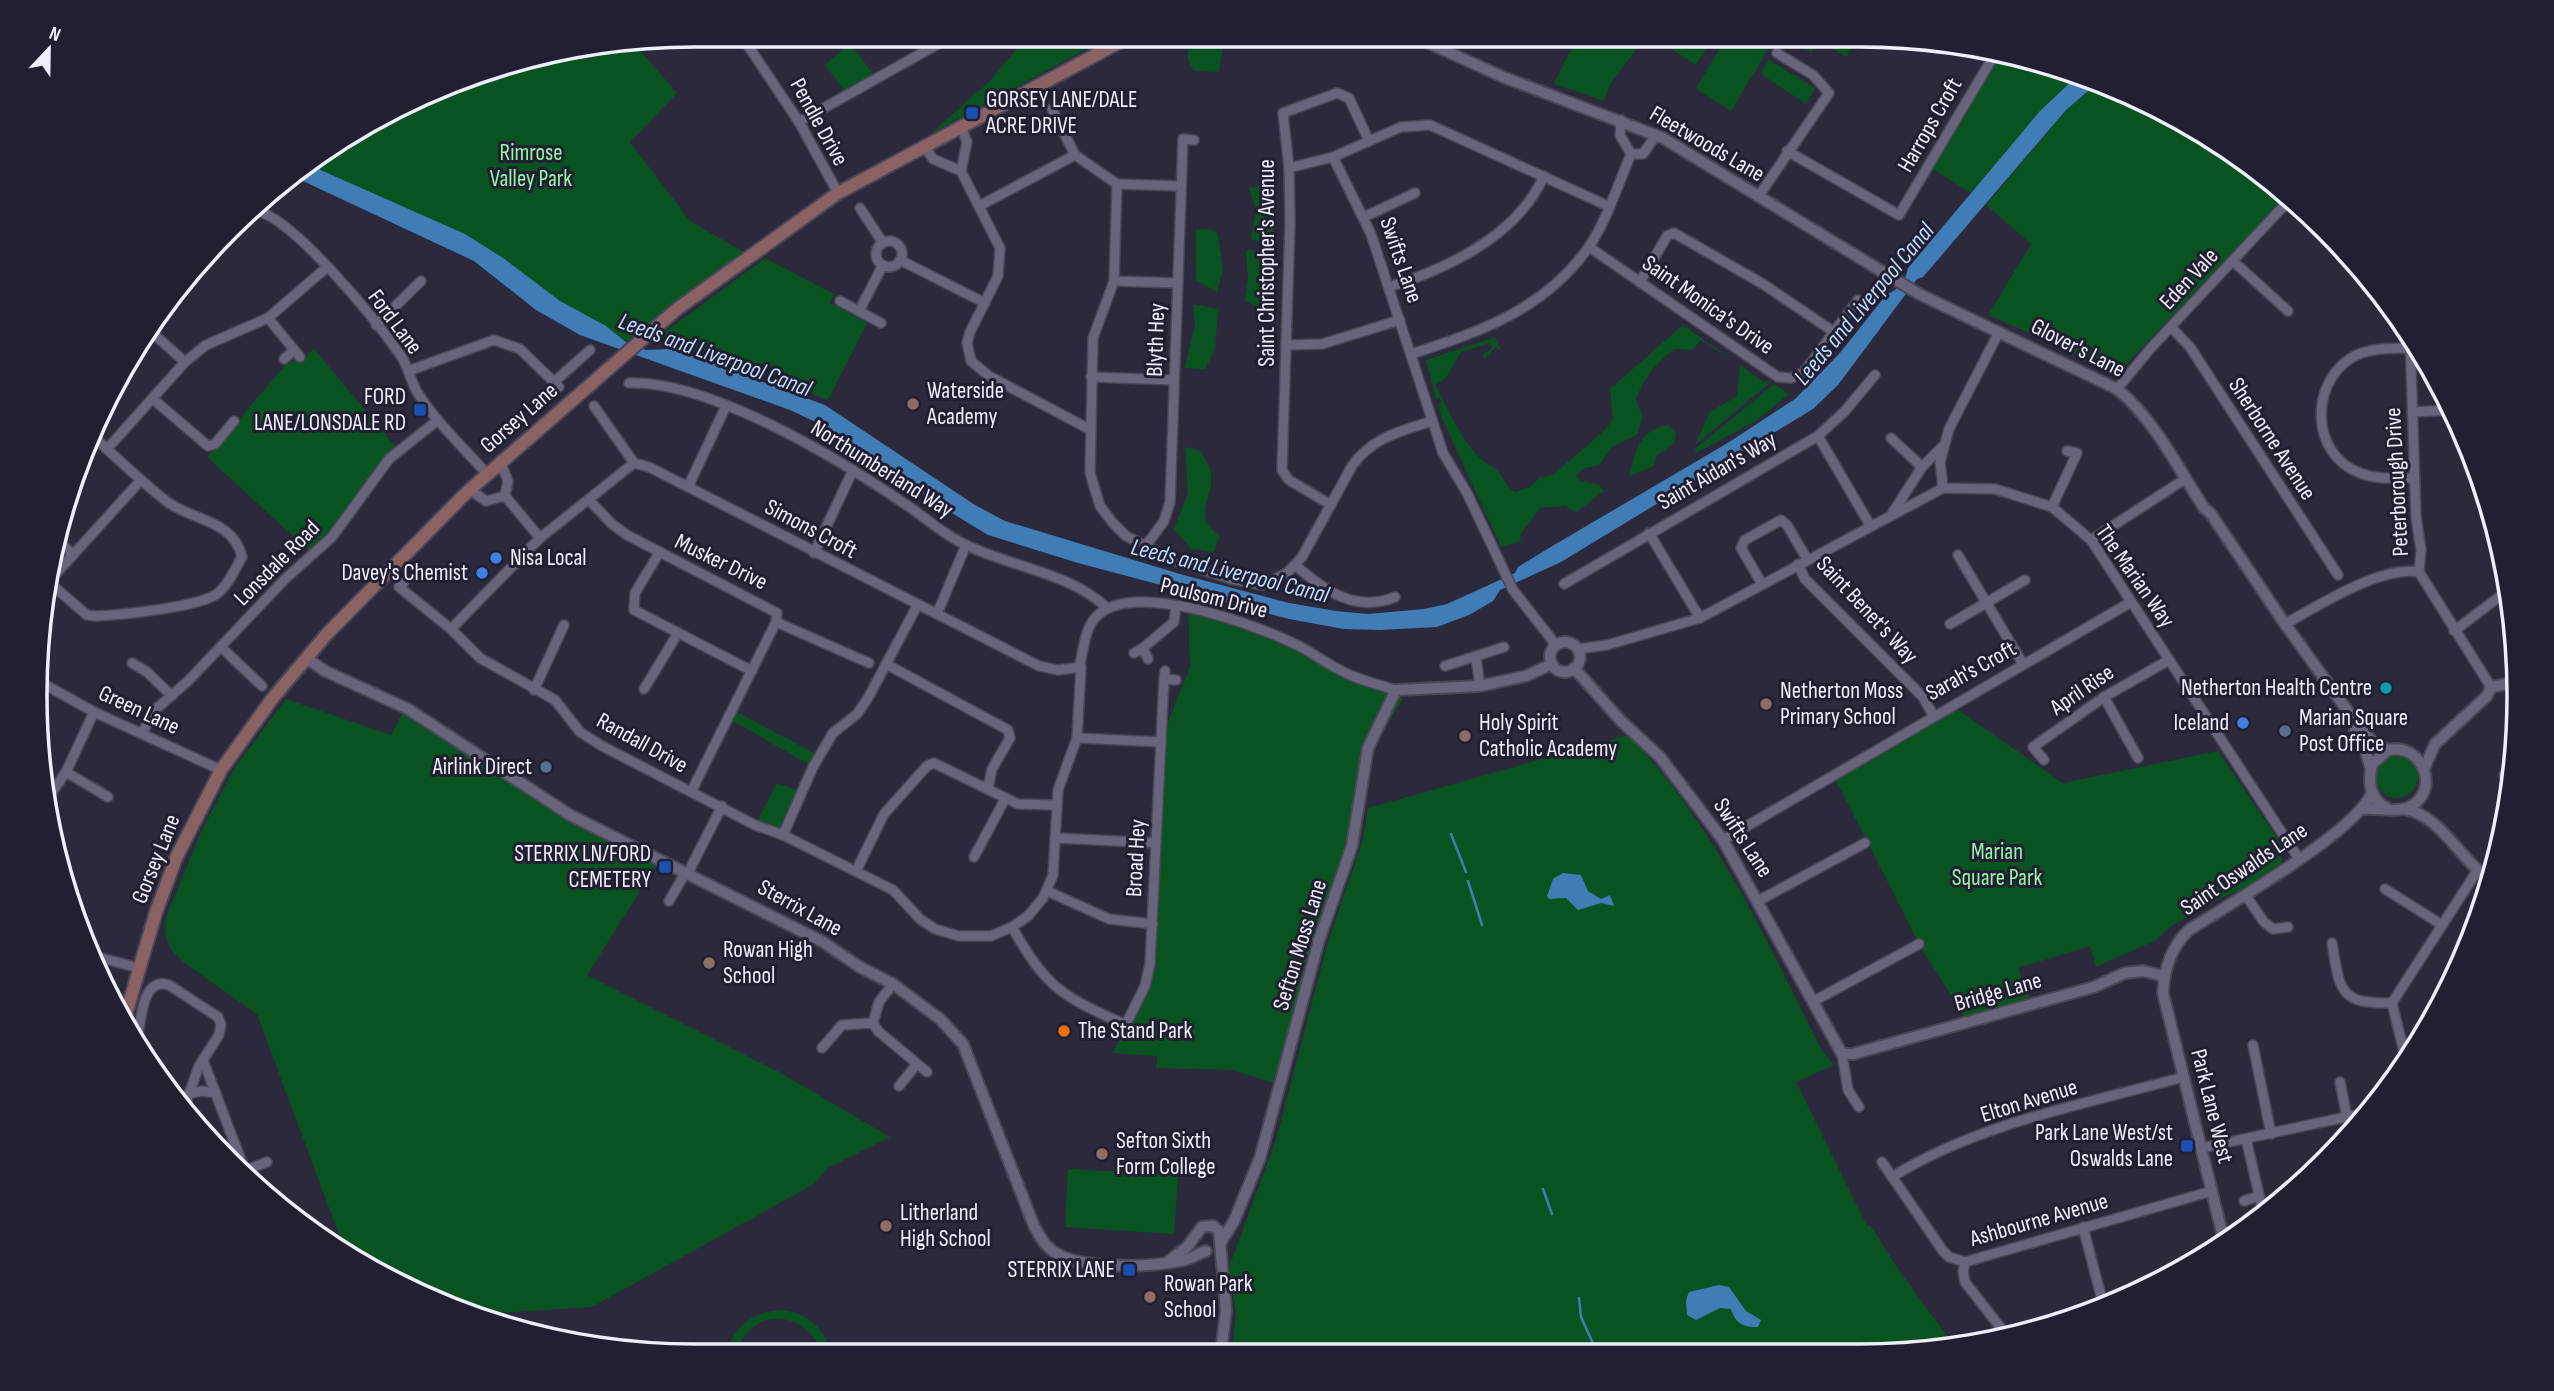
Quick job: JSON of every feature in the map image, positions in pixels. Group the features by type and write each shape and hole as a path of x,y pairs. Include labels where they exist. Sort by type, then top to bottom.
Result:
{"main road":[{"name":"Gorsey Lane","path":"128,1008 177,856 221,770 265,707 306,658 369,588 469,489 611,365 698,294 838,193 1110,47"}],"street":[{"name":"Pendle Drive","path":"749,47 799,122 838,193"},
{"path":"799,122 933,47"},
{"name":"Fleetwoods Lane","path":"1438,47 1563,101 1656,135 1919,294"},
{"path":"1759,197 1787,151 1829,93 1813,75 1777,53"},
{"name":"Harrops Croft","path":"1787,151 1899,215 1986,60"},
{"name":"Saint Christopher's Avenue","path":"1331,505 1283,474 1288,345 1289,168 1282,119 1287,109 1337,93 1344,94 1349,98 1369,141"},
{"path":"1052,110 1075,155 1117,184 1181,186"},
{"path":"1621,120 1620,135 1630,154"},
{"path":"1289,168 1333,157 1401,127 1430,125 1608,206"},
{"path":"961,127 967,142 961,171"},
{"path":"1630,154 1643,154 1656,135"},
{"name":"Blyth Hey","path":"1145,547 1164,521 1170,502 1183,139 1194,140"},
{"path":"925,146 933,159 961,171 997,238 1002,256 998,276 968,343 968,354 976,368 1091,430"},
{"path":"1411,354 1495,325 1540,298 1589,247 1630,154"},
{"path":"981,205 1075,155"},
{"name":"Swifts Lane","path":"1333,157 1364,217 1443,453 1467,493 1513,590 1556,645"},
{"path":"1389,287 1440,268 1504,229 1527,209 1544,176"},
{"path":"1117,184 1114,281 1094,331 1090,473 1100,506 1126,536 1145,547 1220,576 1264,585 1276,581 1294,565 1352,466 1371,446 1395,433 1432,421"},
{"path":"1364,217 1415,193"},
{"name":"Eden Vale","path":"2117,389 2284,206"},
{"path":"860,208 883,243"},
{"name":"Ford Lane","path":"262,214 294,232 376,325 401,355 417,391 438,420 487,474"},
{"path":"1640,282 1667,236 1674,233 1763,284 1834,332"},
{"path":"891,241 898,244 902,252 900,260 895,265 883,265 876,252 883,243 891,241"},
{"name":"Saint Monica's Drive","path":"1589,247 1777,377 1791,378 1803,373 1858,300"},
{"path":"900,260 985,303"},
{"path":"2233,261 2288,312"},
{"path":"859,311 883,265"},
{"path":"107,449 186,362 215,340 268,318 326,268"},
{"path":"376,325 421,281"},
{"path":"1114,281 1177,283"},
{"name":"Glover's Lane","path":"1919,294 2117,389 2143,415 2285,624 2360,728 2372,741 2388,750"},
{"path":"840,301 881,323"},
{"path":"268,318 297,353 284,359"},
{"path":"1288,345 1322,344 1400,320"},
{"name":"Sherborne Avenue","path":"2171,327 2190,347 2338,575"},
{"path":"1943,488 1940,462 1949,429 1999,332"},
{"path":"156,336 186,362"},
{"path":"408,371 494,340 520,349 556,385 590,350"},
{"path":"2406,348 2379,349 2351,358 2333,375 2321,411 2323,433 2328,446 2346,466 2370,477 2414,478"},
{"name":"Peterborough Drive","path":"2410,355 2414,478 2421,550 2419,572 2491,687"},
{"name":"Saint Aidan's Way","path":"1564,584 1818,436 1845,411 1875,375"},
{"path":"1091,377 1174,380"},
{"name":"Northumberland Way","path":"629,383 650,382 726,406 799,439 853,470 965,545 1080,588 1107,608"},
{"path":"153,399 208,446 215,444 234,421"},
{"path":"451,629 540,538 590,501 634,463 594,406"},
{"path":"688,487 726,406"},
{"path":"2412,412 2441,411"},
{"name":"Lonsdale Road","path":"142,733 155,710 221,647 285,579 339,529 389,459 438,420"},
{"path":"1818,436 1870,525"},
{"path":"1891,438 1922,467"},
{"path":"57,589 87,615 96,616 208,599 218,593 231,578 242,557 239,545 223,528 169,504 99,442"},
{"path":"1892,514 1922,467 1944,446"},
{"path":"2052,507 2077,453 2067,451"},
{"path":"500,461 508,481 505,496"},
{"name":"Simons Croft","path":"634,463 649,467 1039,666 1058,670 1081,667"},
{"path":"814,553 853,470"},
{"path":"2091,540 2185,479"},
{"path":"60,569 141,480"},
{"name":"The Marian Way","path":"1578,649 1607,645 1700,618 1943,488 1995,489 2052,507 2091,540 2299,859"},
{"path":"469,489 486,501 505,496"},
{"path":"505,496 540,538"},
{"name":"Musker Drive","path":"590,501 612,524 659,553 777,612 776,622 691,792"},
{"name":"Glover's Lane","path":"2209,514 2273,617 2363,741 2371,771"},
{"path":"1762,584 1741,548 1745,540 1781,520 1787,525 1807,559"},
{"path":"1648,533 1700,618"},
{"path":"937,614 965,545"},
{"path":"65,547 73,554"},
{"path":"659,553 635,593 632,605 638,614 752,671"},
{"path":"1958,555 2023,664"},
{"name":"Saint Benet's Way","path":"1798,564 1805,579 1923,696 1933,715"},
{"path":"1294,565 1319,586 1356,602 1378,604 1395,597"},
{"path":"2285,624 2363,584 2405,571 2419,572"},
{"path":"1950,624 2025,580"},
{"name":"Randall Drive","path":"399,587 451,629 480,658 555,700 580,732 602,746 722,806"},
{"path":"2454,631 2499,597"},
{"name":"Poulsom Drive","path":"1107,608 1136,602 1176,606 1251,625 1299,646 1353,677 1396,690 1480,687 1526,676 1552,664"},
{"name":"Sarah's Croft","path":"1723,840 1933,715 2131,602"},
{"path":"783,835 813,767 832,733 857,714 917,606"},
{"path":"1148,659 1139,650 1174,622 1176,606"},
{"path":"668,901 687,873 722,806 755,825 783,835 893,890 920,919 946,933 981,937 1012,927 1034,909 1047,891 1055,867 1056,805 1061,779 1077,738 1081,667 1090,627 1107,608"},
{"path":"776,622 869,663"},
{"path":"534,690 564,625"},
{"path":"644,689 678,632"},
{"path":"1566,642 1578,649 1580,657 1574,668 1562,671 1552,664 1551,652 1556,645 1566,642"},
{"path":"221,647 262,686"},
{"path":"1445,666 1504,647"},
{"name":"Sterrix Lane","path":"306,658 320,668 408,709 570,815 763,909 893,984 940,1019 963,1044 1034,1226 1044,1244 1056,1253 1093,1263 1179,1262 1206,1251"},
{"path":"1476,658 1480,687"},
{"name":"April Rise","path":"2044,760 2033,747 2104,697 2169,660"},
{"path":"132,663 147,672 172,696"},
{"path":"886,664 1008,730 1010,738 992,769 988,788"},
{"name":"Swifts Lane","path":"1574,668 1621,721 1660,757 1723,840 1842,1054"},
{"name":"Broad Hey","path":"1012,927 1033,965 1048,982 1068,997 1124,1028 1148,976 1153,924 1164,675 1176,680"},
{"path":"2430,820 2424,808 2424,769 2435,744 2487,696 2491,687 2506,684"},
{"name":"Green Lane","path":"47,686 94,712 221,770"},
{"name":"Sefton Moss Lane","path":"1221,1242 1260,1158 1319,940 1352,846 1368,748 1396,690"},
{"path":"2104,697 2138,758"},
{"path":"54,789 66,772 94,712"},
{"path":"1077,738 1161,742"},
{"path":"2387,808 2380,805 2372,792 2371,771 2377,757 2388,750 2410,751 2435,744"},
{"path":"2410,751 2424,769"},
{"path":"856,871 884,814 927,766 941,765 1005,799 1037,807 1056,805"},
{"path":"66,772 108,797"},
{"path":"2404,809 2418,801 2424,791"},
{"name":"Saint Oswalds Lane","path":"2164,976 2176,942 2189,930 2246,896 2299,859 2364,809 2372,792"},
{"path":"974,856 1005,799"},
{"path":"2364,809 2404,809 2421,813 2481,875"},
{"path":"1057,838 1156,843"},
{"path":"1758,901 1865,843"},
{"path":"2403,1048 2392,1003 2476,872"},
{"path":"2385,889 2442,925"},
{"path":"1047,891 1109,919 1153,924"},
{"path":"2246,896 2264,922 2273,929 2288,927"},
{"path":"2332,943 2337,973 2352,998 2363,1004 2392,1003"},
{"path":"1814,1001 1919,944"},
{"path":"104,959 139,968"},
{"name":"Bridge Lane","path":"1842,1054 1853,1054 2018,1009 2094,987 2125,973 2143,971 2164,976"},
{"name":"Park Lane West","path":"2164,976 2163,993 2222,1233"},
{"path":"139,1028 147,993 157,984 169,985 218,1017 221,1028 187,1097"},
{"path":"893,984 879,1002 873,1023 878,1031 927,1072"},
{"path":"822,1048 842,1025 873,1023"},
{"path":"2253,1045 2271,1134"},
{"path":"1842,1054 1848,1090 1859,1107"},
{"path":"203,1060 241,1157"},
{"path":"899,1086 917,1064"},
{"name":"Elton Avenue","path":"1892,1177 1931,1153 2036,1118 2183,1077"},
{"path":"2340,1082 2347,1117"},
{"path":"188,1094 202,1091 216,1093"},
{"path":"2201,1148 2352,1116"},
{"path":"2246,1139 2261,1204"},
{"path":"251,1167 267,1162"},
{"name":"Ashbourne Avenue","path":"1882,1163 1943,1251 1949,1257 1965,1262 2212,1191"},
{"path":"2244,1201 2259,1196"},
{"path":"1167,1261 1183,1251 1202,1227 1214,1227 1237,1212"},
{"path":"1214,1227 1219,1231 1221,1242 1221,1273 1226,1310 1223,1344"},
{"path":"2082,1227 2101,1296"},
{"path":"1196,1235 1197,1243 1221,1273"},
{"path":"1206,1251 1213,1250 1221,1242"},
{"path":"1965,1262 1965,1282 2000,1328"}],"green space":[{"path":"845,47 853,47 873,74 844,90 825,65"},
{"path":"1018,47 1090,47 930,134 990,81"},
{"path":"1223,47 1219,72 1194,71 1188,60 1188,49"},
{"path":"1572,47 1638,47 1610,84 1604,101 1554,84"},
{"path":"1668,47 1708,47 1696,65"},
{"path":"1721,47 1769,47 1731,111 1696,89"},
{"path":"1830,47 1852,47 1846,57"},
{"name":"Rimrose Valley Park","path":"640,50 677,93 630,142 690,221 752,257 621,345 500,268 310,175 371,134 447,97 528,69"},
{"path":"1768,59 1815,88 1806,104 1761,74"},
{"path":"1992,62 2070,83 2040,111 1971,193 1931,168"},
{"path":"2089,90 2107,97 2183,134 2219,156 2280,203 2119,372 1988,315 2031,244 1986,205 2066,110"},
{"path":"1267,185 1272,191 1276,206 1270,245 1251,239 1256,209 1249,188"},
{"path":"1196,229 1214,230 1218,234 1223,270 1217,292 1196,280"},
{"path":"1250,249 1267,259 1273,273 1272,293 1263,309 1245,301 1248,278 1246,251"},
{"path":"765,258 834,294 830,303 867,323 828,400 764,374 654,340"},
{"path":"1193,304 1218,309 1215,349 1205,369 1185,368 1195,324"},
{"path":"1683,325 1731,359 1701,340 1692,350 1675,349 1668,354 1652,370 1636,398 1642,417 1638,434 1611,448 1600,465 1585,468 1577,475 1579,480 1599,485 1604,491 1576,512 1565,506 1540,508 1520,535 1521,541 1501,547 1442,418 1438,404 1441,403 1440,398 1436,399 1426,360 1495,337 1501,351 1495,347 1486,358 1490,363 1482,356 1492,348 1490,343 1461,352 1446,378 1435,385 1467,442 1481,459 1498,471 1515,492 1531,486 1539,478 1554,474 1607,428 1613,418 1610,389"},
{"path":"314,349 395,446 331,530 308,550 207,457 288,362 300,361"},
{"path":"1740,365 1762,381 1771,382 1695,445 1709,413 1737,396"},
{"path":"1774,384 1789,394 1756,421 1696,453 1695,449"},
{"path":"1668,425 1676,433 1674,443 1656,456 1654,466 1630,476 1640,443 1651,432"},
{"path":"1185,447 1201,451 1210,469 1211,482 1205,514 1211,528 1220,536 1214,552 1191,549 1174,529 1188,493"},
{"path":"1188,608 1251,625 1324,661 1402,693 1402,701 1381,732 1368,772 1284,1086 1232,1070 1156,1068 1157,1056 1113,1053 1145,986 1162,737 1190,667"},
{"path":"286,699 391,735 403,712 540,802 657,865 587,975 779,1072 890,1137 828,1168 814,1184 592,1307 499,1313 447,1294 371,1257 340,1238 257,1014 183,962 170,948 165,932 166,917 201,832 233,770"},
{"name":"Marian Square Park","path":"1951,705 2063,783 2218,751 2282,845 2281,872 2212,902 2170,927 2156,940 2096,967 2090,946 2018,968 2030,999 1964,1016 1919,944 1833,774"},
{"path":"733,710 820,756 813,767 728,718"},
{"path":"1628,735 1687,806 1713,845 1759,925 1821,1049 1834,1065 1796,1082 1867,1226 1870,1225 1900,1272 1948,1337 1858,1344 1233,1344 1236,1314 1229,1267 1276,1140 1327,945 1363,840 1368,808"},
{"path":"2397,756 2412,762 2418,777 2412,792 2397,798 2382,792 2376,777 2382,762"},
{"path":"777,783 802,792 783,835 755,825"},
{"path":"1068,1169 1178,1175 1174,1234 1065,1227"},
{"path":"772,1311 791,1311 807,1318 820,1330 828,1344 818,1344 804,1328 792,1321 778,1319 753,1327 740,1344 730,1344 741,1326 755,1316"}],"water":[{"path":"2070,83 2089,90 2066,110 1923,277 1917,279 1838,385 1813,409 1561,562 1500,590 1493,601 1469,615 1437,627 1380,630 1344,629 1289,619 1078,563 988,535 932,501 824,426 790,410 580,335 536,310 474,261 302,180 318,169 465,234 503,258 560,301 606,326 627,343 646,350 668,349 684,353 825,405 975,505 1005,521 1180,574 1289,603 1368,614 1447,604 1515,573 1518,567 1726,444 1795,399 1840,353 1886,295 1895,290 1906,276 1908,268 2040,111"},
{"path":"1563,873 1581,875 1588,891 1601,899 1610,895 1614,906 1601,903 1578,910 1566,898 1549,899 1547,896 1553,879"},
{"path":"1719,1285 1729,1287 1746,1311 1761,1320 1758,1327 1741,1324 1731,1309 1720,1308 1696,1320 1687,1315 1686,1300 1689,1292"}],"waterway":[{"path":"1451,834 1466,872"},
{"path":"1468,881 1482,925"},
{"path":"1543,1189 1552,1214"},
{"path":"1579,1298 1581,1317 1593,1344"}],"place":[{"name":"GORSEY LANE/DALE ACRE DRIVE","path":"972,113"},
{"name":"Waterside Academy","path":"913,404"},
{"name":"FORD LANE/LONSDALE RD","path":"420,410"},
{"name":"Nisa Local","path":"496,558"},
{"name":"Davey's Chemist","path":"482,573"},
{"name":"Netherton Health Centre","path":"2386,688"},
{"name":"Netherton Moss Primary School","path":"1766,704"},
{"name":"Iceland","path":"2243,723"},
{"name":"Marian Square Post Office","path":"2285,731"},
{"name":"Holy Spirit Catholic Academy","path":"1465,736"},
{"name":"Airlink Direct","path":"546,767"},
{"name":"STERRIX LN/FORD CEMETERY","path":"665,867"},
{"name":"Rowan High School","path":"709,963"},
{"name":"The Stand Park","path":"1064,1031"},
{"name":"Park Lane West/st Oswalds Lane","path":"2187,1146"},
{"name":"Sefton Sixth Form College","path":"1102,1154"},
{"name":"Litherland High School","path":"886,1226"},
{"name":"STERRIX LANE","path":"1129,1270"},
{"name":"Rowan Park School","path":"1150,1297"}],"water label":[{"name":"Leeds and Liverpool Canal","path":"1864,304"},
{"name":"Leeds and Liverpool Canal","path":"715,355"},
{"name":"Leeds and Liverpool Canal","path":"1230,571"}]}
